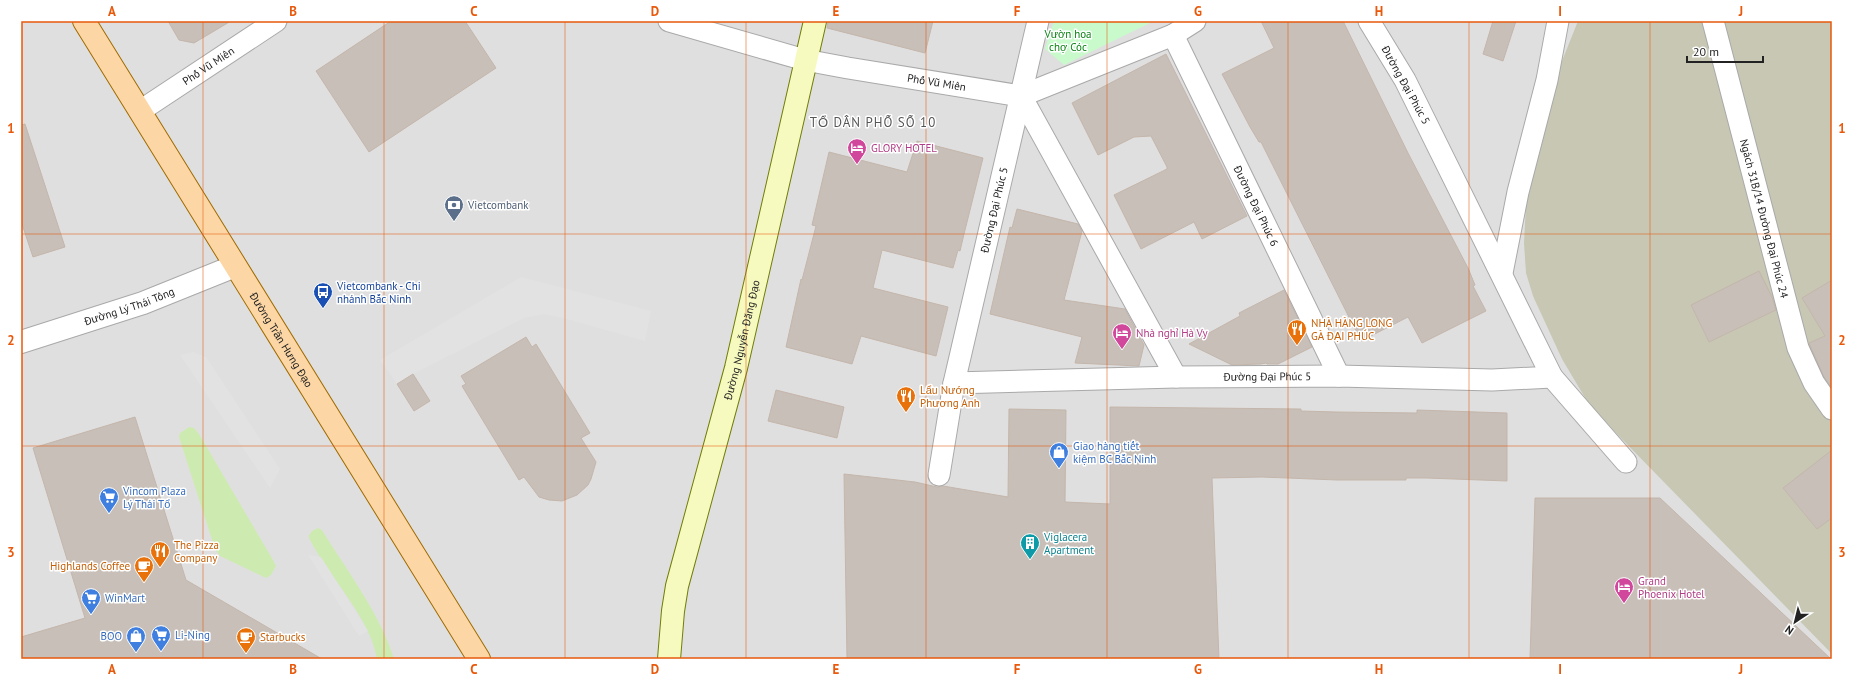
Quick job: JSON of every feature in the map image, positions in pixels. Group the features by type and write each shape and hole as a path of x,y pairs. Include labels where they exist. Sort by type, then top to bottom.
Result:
{"main road":[{"name":"Đường Trần Hưng Đạo","path":"84,21 478,659"},
{"name":"Đường Nguyễn Đăng Đạo","path":"669,659 677,586 736,368 815,21"}],"street":[{"name":"Phố Vũ Miên","path":"140,111 276,21"},
{"name":"Phố Vũ Miên","path":"669,21 805,60 1021,96"},
{"name":"Đường Đại Phúc 5","path":"1038,21 954,383 1176,377 1339,376 1492,380 1552,377 1502,273 1405,80 1370,21"},
{"path":"1176,377 1021,96 1174,35 1195,21"},
{"path":"1502,273 1518,192 1547,80 1558,21"},
{"name":"Ngách 31B/14 Đường Đại Phúc 24","path":"1713,21 1798,348 1814,383 1832,410"},
{"name":"Đường Đại Phúc 6","path":"1174,35 1339,376"},
{"name":"Đường Lý Thái Tông","path":"21,342 143,303 235,266"},
{"path":"1552,377 1626,462"},
{"path":"939,475 954,383"}],"shaded area":[{"path":"21,21 1832,21 1832,659 21,659"},
{"path":"1578,21 1832,21 1832,654 1616,433 1587,401 1562,359 1533,296 1526,273 1524,243 1526,204 1544,106"},
{"path":"521,277 651,311 645,341 563,318 543,314 524,318 413,374 397,384 380,360"},
{"path":"193,352 206,357 280,469 270,488 180,355"},
{"path":"308,555 321,557 368,631 359,636"}],"green space":[{"name":"Vườn hoa chợ Cóc","path":"1054,21 1154,21 1064,65 1045,49"},
{"path":"189,427 194,428 199,434 273,560 276,566 271,575 266,578 220,556 215,549 179,437 180,433"},
{"path":"318,528 322,530 372,609 388,642 394,659 377,659 373,643 366,628 348,597 309,538 312,531"}],"building":[{"path":"168,21 231,21 194,43 179,40"},
{"path":"391,21 465,21 496,68 369,152 316,71"},
{"path":"828,21 933,21 925,53 827,28"},
{"path":"1261,21 1343,21 1408,153 1468,268 1475,285 1473,286 1486,311 1422,343 1408,317 1361,341 1261,142 1259,142 1250,127 1222,74 1274,48"},
{"path":"1493,21 1516,21 1503,61 1483,54"},
{"path":"1166,54 1247,216 1202,239 1194,222 1141,249 1114,195 1167,169 1167,167 1151,136 1134,137 1098,155 1072,103"},
{"path":"25,124 65,247 33,257 21,221 21,125"},
{"path":"917,141 983,158 960,251 958,250 953,268 882,250 873,288 948,307 936,356 861,336 852,364 786,347 801,279 802,280 816,226 812,225 829,152 907,172"},
{"path":"1017,209 1078,224 1082,231 1064,300 1125,309 1144,345 1139,366 1075,363 1082,337 990,314 1010,227 1012,228"},
{"path":"1759,271 1772,297 1776,310 1709,342 1691,305"},
{"path":"1832,280 1832,388 1824,377 1809,343 1825,336 1802,298"},
{"path":"1284,290 1312,347 1278,364 1266,363 1232,365 1189,344 1240,316 1239,313"},
{"path":"526,337 532,347 536,344 590,433 581,438 596,462 591,479 588,485 577,495 562,501 549,500 539,497 524,477 519,480 462,386 466,384 461,376"},
{"path":"413,374 430,401 414,411 397,384"},
{"path":"776,390 844,407 837,438 768,421"},
{"name":"Viglacera Apartment","path":"1110,407 1301,409 1301,411 1417,413 1417,410 1507,413 1507,481 1427,478 1406,478 1406,480 1337,480 1262,477 1212,478 1219,659 847,659 844,474 915,482 937,487 943,486 1008,497 1009,409 1066,410 1065,502 1110,504"},
{"name":"Vincom Plaza Lý Thái Tổ","path":"135,417 186,580 322,659 21,659 21,637 85,618 33,448"},
{"path":"1832,450 1832,518 1817,529 1783,488"},
{"path":"1535,498 1660,498 1831,659 1530,659"}],"place":[{"name":"GLORY HOTEL","path":"857,165"},
{"name":"Vietcombank","path":"454,222"},
{"name":"Vietcombank - Chi nhánh Bắc Ninh","path":"323,309"},
{"name":"NHÀ HÀNG LONG GÀ ĐẠI PHÚC","path":"1297,346"},
{"name":"Nhà nghỉ Hà Vy","path":"1122,350"},
{"name":"Lẩu Nướng Phương Anh","path":"906,413"},
{"name":"Giao hàng tiết kiệm BC Bắc Ninh","path":"1059,469"},
{"name":"Vincom Plaza Lý Thái Tổ","path":"109,514"},
{"name":"Viglacera Apartment","path":"1030,560"},
{"name":"The Pizza Company","path":"160,568"},
{"name":"Highlands Coffee","path":"144,583"},
{"name":"Grand Phoenix Hotel","path":"1624,604"},
{"name":"WinMart","path":"91,615"},
{"name":"Li-Ning","path":"161,652"},
{"name":"BOO","path":"136,653"},
{"name":"Starbucks","path":"246,654"}],"district":[{"name":"TỔ DÂN PHỐ SỐ 10","path":"873,122"}]}
